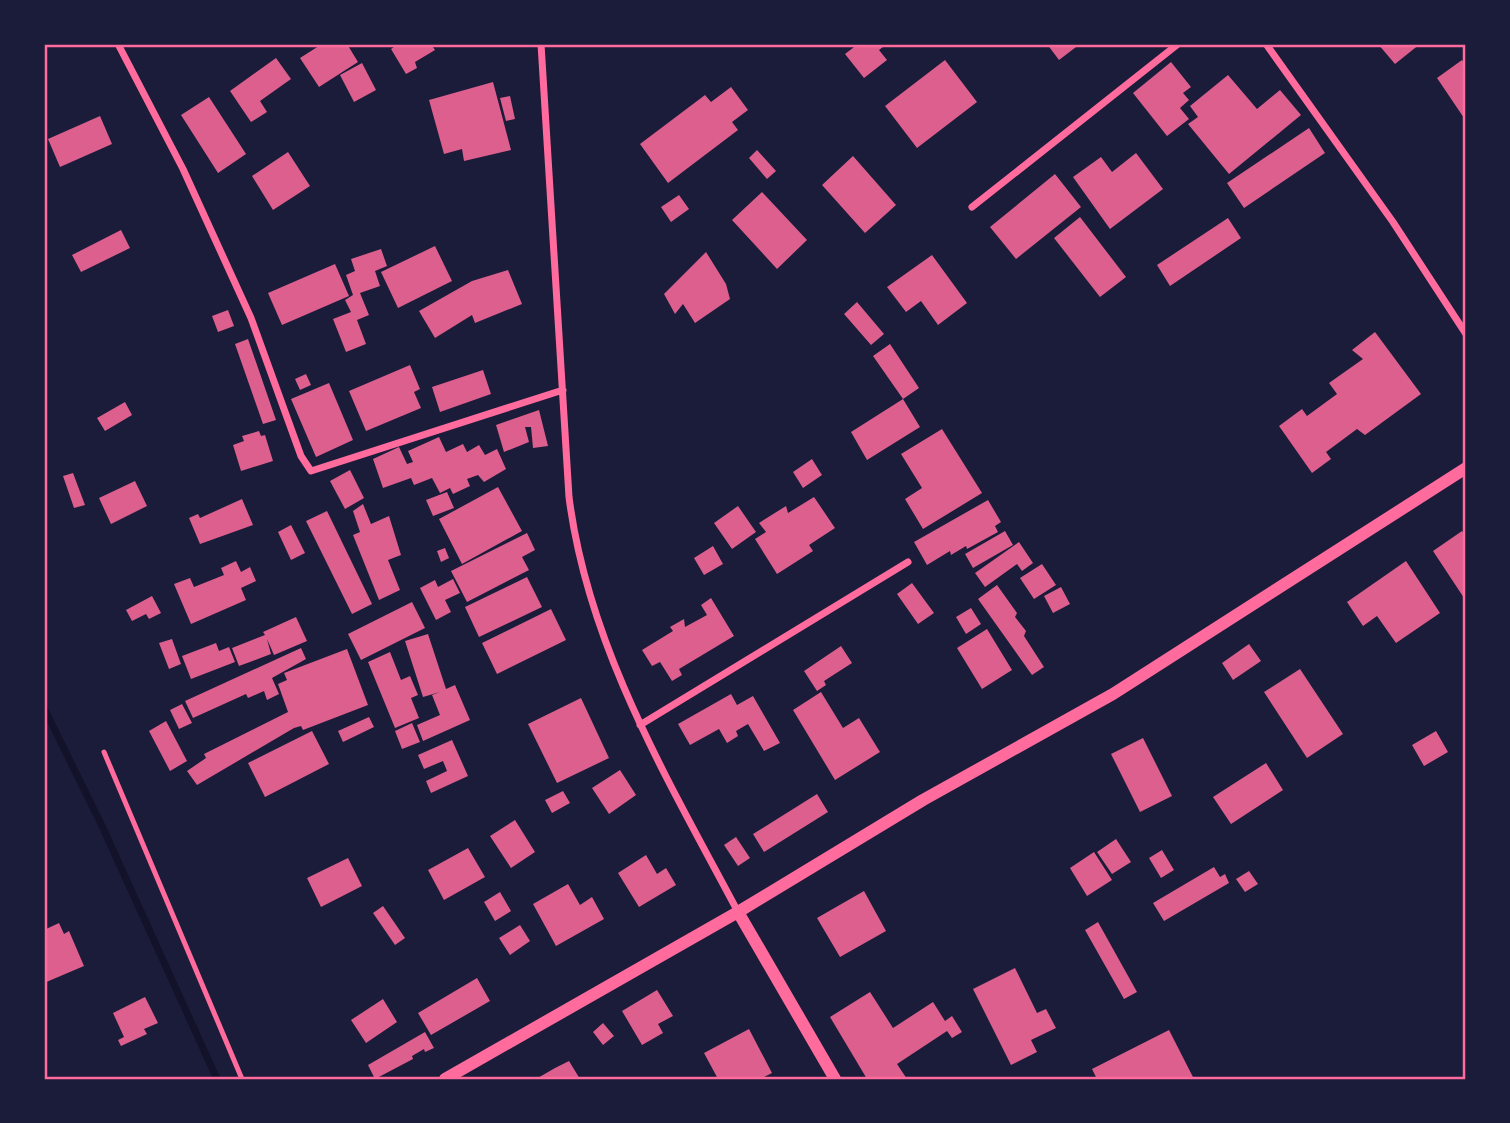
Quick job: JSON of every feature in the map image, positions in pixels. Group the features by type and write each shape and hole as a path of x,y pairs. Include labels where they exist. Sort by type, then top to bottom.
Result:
{"street":[{"path":"118,44 183,169 251,318 301,456 311,471 563,390"},
{"path":"541,44 569,497 580,567 640,725 738,912 835,1079"},
{"path":"972,207 1178,44"},
{"path":"1266,44 1393,222 1466,334"},
{"path":"445,1079 1122,688 1466,468"},
{"path":"640,725 908,562"}],"lane":[{"path":"104,752 243,1079"}],"building":[{"path":"322,44 347,44 358,62 319,87 300,58"},
{"path":"398,44 431,44 435,50 415,62 417,68 406,74 391,49"},
{"path":"858,44 887,44 879,50 887,60 864,78 845,54"},
{"path":"1047,44 1080,44 1059,60"},
{"path":"1378,44 1420,44 1395,64"},
{"path":"276,58 291,79 260,101 267,112 251,122 230,91"},
{"path":"945,60 977,102 917,148 885,106"},
{"path":"1462,60 1466,66 1466,121 1437,78"},
{"path":"1171,62 1191,87 1183,93 1189,100 1180,108 1189,119 1167,136 1133,93"},
{"path":"362,63 376,90 354,102 340,75"},
{"path":"1228,75 1257,109 1280,90 1301,115 1229,174 1188,124 1198,117 1190,106"},
{"path":"493,82 511,150 464,161 462,149 444,154 429,100"},
{"path":"731,87 748,110 732,122 738,130 668,183 640,144 705,95 711,102"},
{"path":"510,96 515,119 506,121 500,98"},
{"path":"209,97 246,154 218,173 181,115"},
{"path":"100,116 112,144 60,167 48,139"},
{"path":"1309,128 1325,153 1244,208 1227,183"},
{"path":"757,150 776,171 767,179 749,158"},
{"path":"288,152 310,186 273,210 252,176"},
{"path":"1136,153 1163,189 1110,229 1073,177 1101,157 1112,172"},
{"path":"853,156 896,205 865,233 822,185"},
{"path":"1055,174 1081,207 1016,259 990,227"},
{"path":"762,192 807,240 777,269 732,220"},
{"path":"679,195 689,209 671,222 661,207"},
{"path":"1080,217 1126,277 1100,297 1054,238"},
{"path":"1228,218 1241,238 1170,286 1157,265"},
{"path":"121,230 130,248 81,272 72,255"},
{"path":"435,246 452,281 398,308 381,272"},
{"path":"381,249 387,266 375,271 380,286 360,293 369,315 357,320 366,344 346,352 333,319 351,312 345,300 353,295 346,275 355,271 351,259"},
{"path":"706,252 726,284 730,299 695,323 683,304 675,314 664,294"},
{"path":"932,255 967,303 938,325 921,301 906,312 887,287"},
{"path":"335,264 349,296 282,325 268,293"},
{"path":"508,270 522,304 475,323 472,315 435,338 419,311 472,281"},
{"path":"857,302 884,334 871,345 844,314"},
{"path":"228,310 234,326 218,332 212,316"},
{"path":"1375,332 1421,394 1365,435 1357,429 1326,452 1331,459 1312,473 1279,426 1302,409 1307,416 1337,394 1329,383 1363,359 1352,350"},
{"path":"248,339 276,420 263,424 235,344"},
{"path":"890,344 919,388 903,399 873,356"},
{"path":"410,365 420,389 414,392 421,408 366,431 349,391"},
{"path":"483,370 491,394 440,412 432,387"},
{"path":"306,374 311,385 300,390 295,379"},
{"path":"329,383 353,440 316,457 291,399"},
{"path":"903,399 920,427 867,460 851,432"},
{"path":"125,402 132,415 105,431 97,418"},
{"path":"539,410 548,446 533,448 531,427 525,427 529,442 504,452 496,425"},
{"path":"942,429 982,493 923,529 905,499 922,488 901,454"},
{"path":"259,431 261,436 265,435 273,461 241,471 233,445 244,441 242,436"},
{"path":"439,437 446,452 463,444 467,452 479,445 485,455 497,449 506,469 484,482 478,475 467,479 470,486 453,494 450,488 440,493 432,478 414,485 411,478 383,488 373,459 399,447 407,464 413,462 408,451"},
{"path":"812,459 822,475 803,488 793,472"},
{"path":"350,470 364,498 345,509 330,481"},
{"path":"73,473 85,505 74,508 63,476"},
{"path":"135,481 147,506 111,524 99,498"},
{"path":"498,487 522,531 462,564 439,519"},
{"path":"447,492 454,508 433,516 426,500"},
{"path":"814,497 835,528 809,545 813,551 777,574 755,539 766,532 759,523 786,506 788,513"},
{"path":"242,499 253,525 200,544 189,518 198,514 200,518"},
{"path":"988,500 1001,522 995,526 998,532 967,549 966,546 951,555 950,551 927,565 914,542"},
{"path":"363,504 371,524 389,516 401,555 388,560 400,590 379,600 353,535 360,532 353,511"},
{"path":"738,506 756,532 732,549 714,523"},
{"path":"327,511 372,604 352,614 306,521"},
{"path":"291,525 305,553 291,560 278,532"},
{"path":"1005,531 1013,545 973,568 965,554"},
{"path":"1462,531 1466,537 1466,601 1433,551"},
{"path":"527,533 535,550 522,557 529,570 467,602 451,571"},
{"path":"1019,542 1033,563 1022,571 1017,564 985,587 975,573"},
{"path":"713,546 723,564 704,575 694,558"},
{"path":"445,548 449,558 441,562 437,551"},
{"path":"236,561 241,572 250,567 256,581 241,588 246,600 191,624 174,584 190,578 194,587 224,575 221,568"},
{"path":"1406,561 1440,613 1396,643 1377,616 1363,626 1347,602"},
{"path":"1042,564 1056,585 1034,599 1020,578"},
{"path":"527,577 542,607 479,637 465,607"},
{"path":"453,579 460,593 445,600 451,612 436,620 420,588 435,580 438,587"},
{"path":"912,583 934,613 918,624 897,594"},
{"path":"997,585 1017,613 1015,617 1026,631 1024,636 1044,667 1032,675 978,599"},
{"path":"1061,587 1070,604 1053,613 1044,596"},
{"path":"152,596 161,613 149,619 146,614 132,621 126,610"},
{"path":"711,598 734,636 679,669 682,675 672,681 660,662 652,666 642,650 673,631 670,627 684,619 685,627 707,615 701,605"},
{"path":"412,602 425,628 361,660 348,634"},
{"path":"971,608 981,624 966,634 956,617"},
{"path":"551,609 566,640 497,674 482,643"},
{"path":"296,617 307,641 274,655 267,639 271,654 239,666 232,648 265,635 263,632"},
{"path":"987,629 1012,670 982,689 957,648"},
{"path":"428,634 446,689 455,685 470,720 423,741 417,725 440,715 432,695 440,692 423,697 405,641"},
{"path":"172,639 181,664 169,669 159,643"},
{"path":"216,643 219,651 229,647 235,662 191,679 182,656"},
{"path":"1249,644 1261,661 1233,680 1222,663"},
{"path":"841,646 852,663 824,681 826,685 817,691 804,671"},
{"path":"301,648 306,659 272,678 279,694 267,700 264,691 248,698 246,694 193,718 185,701"},
{"path":"347,649 368,705 303,730 301,726 294,728 197,785 187,771 206,758 204,754 288,712 278,684 287,680 284,673"},
{"path":"390,652 401,680 410,676 418,695 411,698 419,718 395,728 368,662"},
{"path":"1300,669 1343,734 1307,758 1264,692"},
{"path":"821,692 843,728 859,718 880,752 835,780 793,710"},
{"path":"731,694 737,705 753,696 780,743 764,751 748,724 736,731 738,736 727,743 719,729 690,745 678,724"},
{"path":"581,698 609,758 557,783 528,724"},
{"path":"182,704 192,723 179,729 170,710"},
{"path":"369,717 374,727 343,742 338,731"},
{"path":"166,721 187,761 170,771 149,731"},
{"path":"412,723 420,742 402,749 395,731"},
{"path":"312,731 329,764 265,797 248,763"},
{"path":"1436,731 1448,752 1424,766 1412,745"},
{"path":"1143,738 1172,796 1140,812 1111,754"},
{"path":"452,740 468,776 431,793 426,781 447,771 443,761 424,769 418,755"},
{"path":"1266,763 1283,790 1231,824 1213,797"},
{"path":"620,770 636,795 609,814 592,788"},
{"path":"563,791 570,803 552,813 545,800"},
{"path":"817,794 828,812 764,852 753,834"},
{"path":"515,820 535,852 511,868 490,836"},
{"path":"736,837 750,858 738,866 724,845"},
{"path":"1116,839 1131,862 1112,874 1097,852"},
{"path":"468,848 485,877 444,900 428,870"},
{"path":"1162,850 1174,870 1161,878 1149,858"},
{"path":"1094,852 1112,880 1087,896 1070,868"},
{"path":"646,855 657,874 666,868 676,885 639,907 618,873"},
{"path":"348,858 362,886 321,907 307,878"},
{"path":"1214,867 1220,877 1225,874 1229,883 1164,921 1153,903"},
{"path":"1249,871 1258,884 1245,892 1236,879"},
{"path":"568,884 580,905 592,897 604,919 556,946 533,904"},
{"path":"864,891 886,931 840,957 817,918"},
{"path":"500,892 511,911 495,921 484,902"},
{"path":"383,906 405,938 395,945 373,913"},
{"path":"1098,922 1137,992 1124,999 1085,930"},
{"path":"59,923 64,934 69,931 84,966 44,983 44,930"},
{"path":"520,925 530,941 510,955 499,938"},
{"path":"1015,968 1037,1013 1046,1009 1056,1028 1031,1040 1037,1052 1011,1065 973,989"},
{"path":"477,978 490,1001 431,1035 418,1013"},
{"path":"657,990 673,1016 658,1024 663,1033 642,1045 622,1011"},
{"path":"870,992 893,1028 933,1002 945,1021 952,1016 962,1032 952,1038 947,1031 897,1064 907,1079 867,1079 830,1017"},
{"path":"145,997 158,1023 144,1029 147,1034 121,1046 118,1040 124,1037 113,1013"},
{"path":"383,999 397,1022 366,1043 351,1020"},
{"path":"603,1023 614,1036 603,1045 593,1032"},
{"path":"749,1029 772,1073 760,1079 718,1079 704,1053"},
{"path":"1169,1030 1194,1079 1097,1079 1092,1069"},
{"path":"425,1032 434,1048 425,1052 424,1049 412,1056 413,1059 375,1079 368,1065"},
{"path":"569,1061 580,1079 536,1079 555,1068"}],"waterway":[{"path":"44,708 102,826 217,1079"}]}
